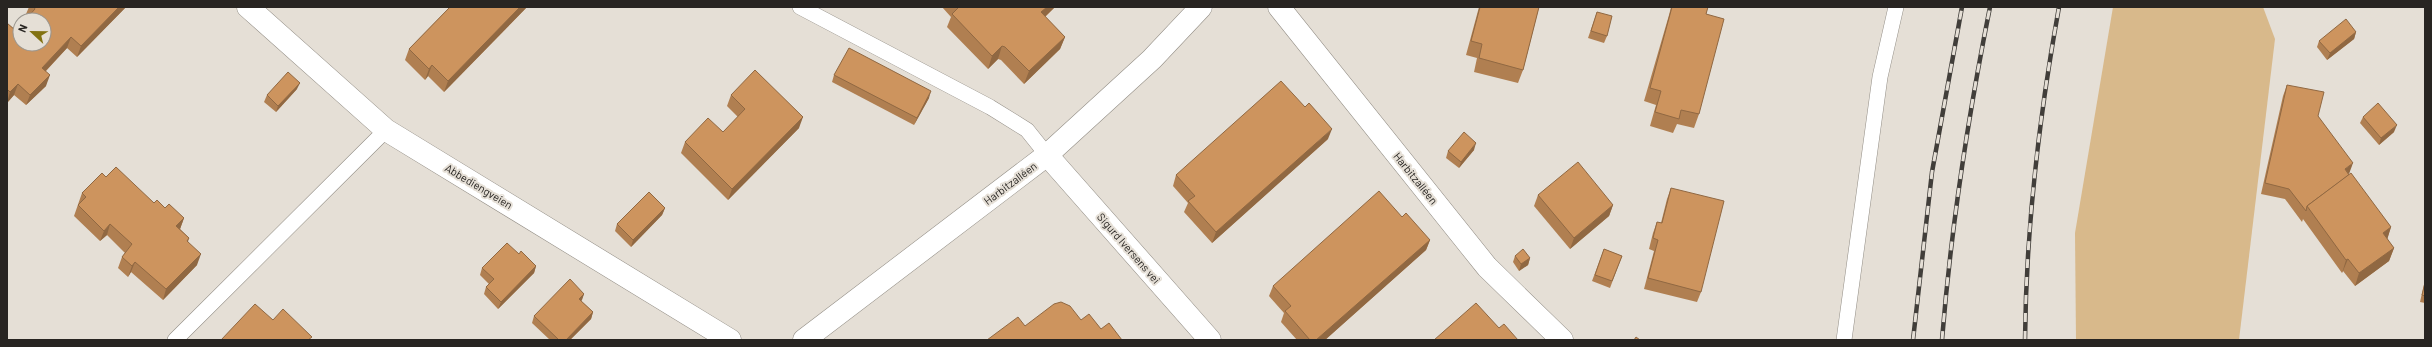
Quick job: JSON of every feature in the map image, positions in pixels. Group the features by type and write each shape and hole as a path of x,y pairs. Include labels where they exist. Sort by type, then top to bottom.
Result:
{"street":[{"name":"Abbediengveien","path":"248,7 386,130 730,340"},
{"name":"Harbitzalléen","path":"804,340 1047,155 1152,59 1201,7"},
{"name":"Harbitzalléen","path":"1279,7 1487,267 1562,340"},
{"name":"Sigurd Iversens vei","path":"1047,155 1210,340"}],"lane":[{"path":"800,7 990,107 1027,130 1047,155"},
{"path":"1844,340 1880,77 1896,7"},
{"path":"175,340 386,130"}],"shaded area":[{"path":"2113,7 2263,7 2275,39 2239,340 2076,340 2075,233"}],"building":[{"path":"34,7 119,7 81,46 71,37 42,68 50,75 30,95 18,84 10,92 7,89 7,23 12,27 12,52 52,52 52,12 32,12 35,9"},
{"path":"450,7 520,7 448,81 432,65 429,69 409,49"},
{"path":"959,7 1047,7 1041,12 1065,37 1029,71 1005,47 1002,46 992,56 952,14"},
{"path":"1480,7 1539,7 1523,70 1479,58 1482,44 1471,41"},
{"path":"1672,7 1708,7 1706,14 1724,19 1699,114 1681,110 1679,119 1655,112 1661,91 1650,88"},
{"path":"1597,12 1612,16 1607,36 1591,31"},
{"path":"2346,19 2356,32 2330,53 2319,41"},
{"path":"849,48 931,91 917,118 834,75"},
{"path":"755,70 803,117 732,189 685,142 708,118 723,132 745,109 731,95"},
{"path":"288,72 300,83 278,106 267,95"},
{"path":"1281,81 1305,107 1309,103 1332,129 1216,232 1188,201 1195,196 1176,175"},
{"path":"2287,85 2324,92 2318,116 2353,163 2345,169 2349,175 2307,206 2306,211 2289,189 2265,183"},
{"path":"2378,103 2397,125 2381,138 2363,117"},
{"path":"1464,132 1476,143 1461,162 1448,151"},
{"path":"1578,162 1613,205 1574,238 1538,195"},
{"path":"116,167 154,203 157,200 165,208 169,204 184,218 176,226 189,238 187,241 201,254 166,289 135,262 132,266 122,257 132,244 110,224 104,231 78,205 86,197 82,193 102,173 106,177"},
{"path":"2351,173 2391,227 2383,233 2394,248 2359,273 2348,259 2346,260 2307,206"},
{"path":"1671,188 1724,201 1701,292 1648,278 1658,240 1653,238 1657,222 1662,223"},
{"path":"1379,191 1402,217 1406,213 1430,240 1316,340 1310,340 1285,311 1291,306 1273,286"},
{"path":"649,192 665,208 633,240 617,224"},
{"path":"507,243 519,254 521,251 536,266 501,302 486,287 494,279 482,268"},
{"path":"1523,249 1530,258 1521,264 1515,256"},
{"path":"1604,249 1622,256 1612,281 1595,275"},
{"path":"570,279 584,294 579,299 593,312 566,340 559,340 534,316"},
{"path":"2425,283 2425,296 2422,295"},
{"path":"1061,302 1070,306 1081,320 1089,314 1101,329 1109,323 1122,340 987,340 1018,317 1025,326 1054,304"},
{"path":"1476,303 1499,328 1504,324 1518,340 1434,340"},
{"path":"255,304 273,320 283,309 312,337 308,340 221,340"}],"railway":[{"path":"1913,340 1932,172 1962,7"},
{"path":"1942,340 1955,214 1974,90 1990,7"},
{"path":"2025,340 2028,256 2035,173 2045,90 2059,7"}]}
